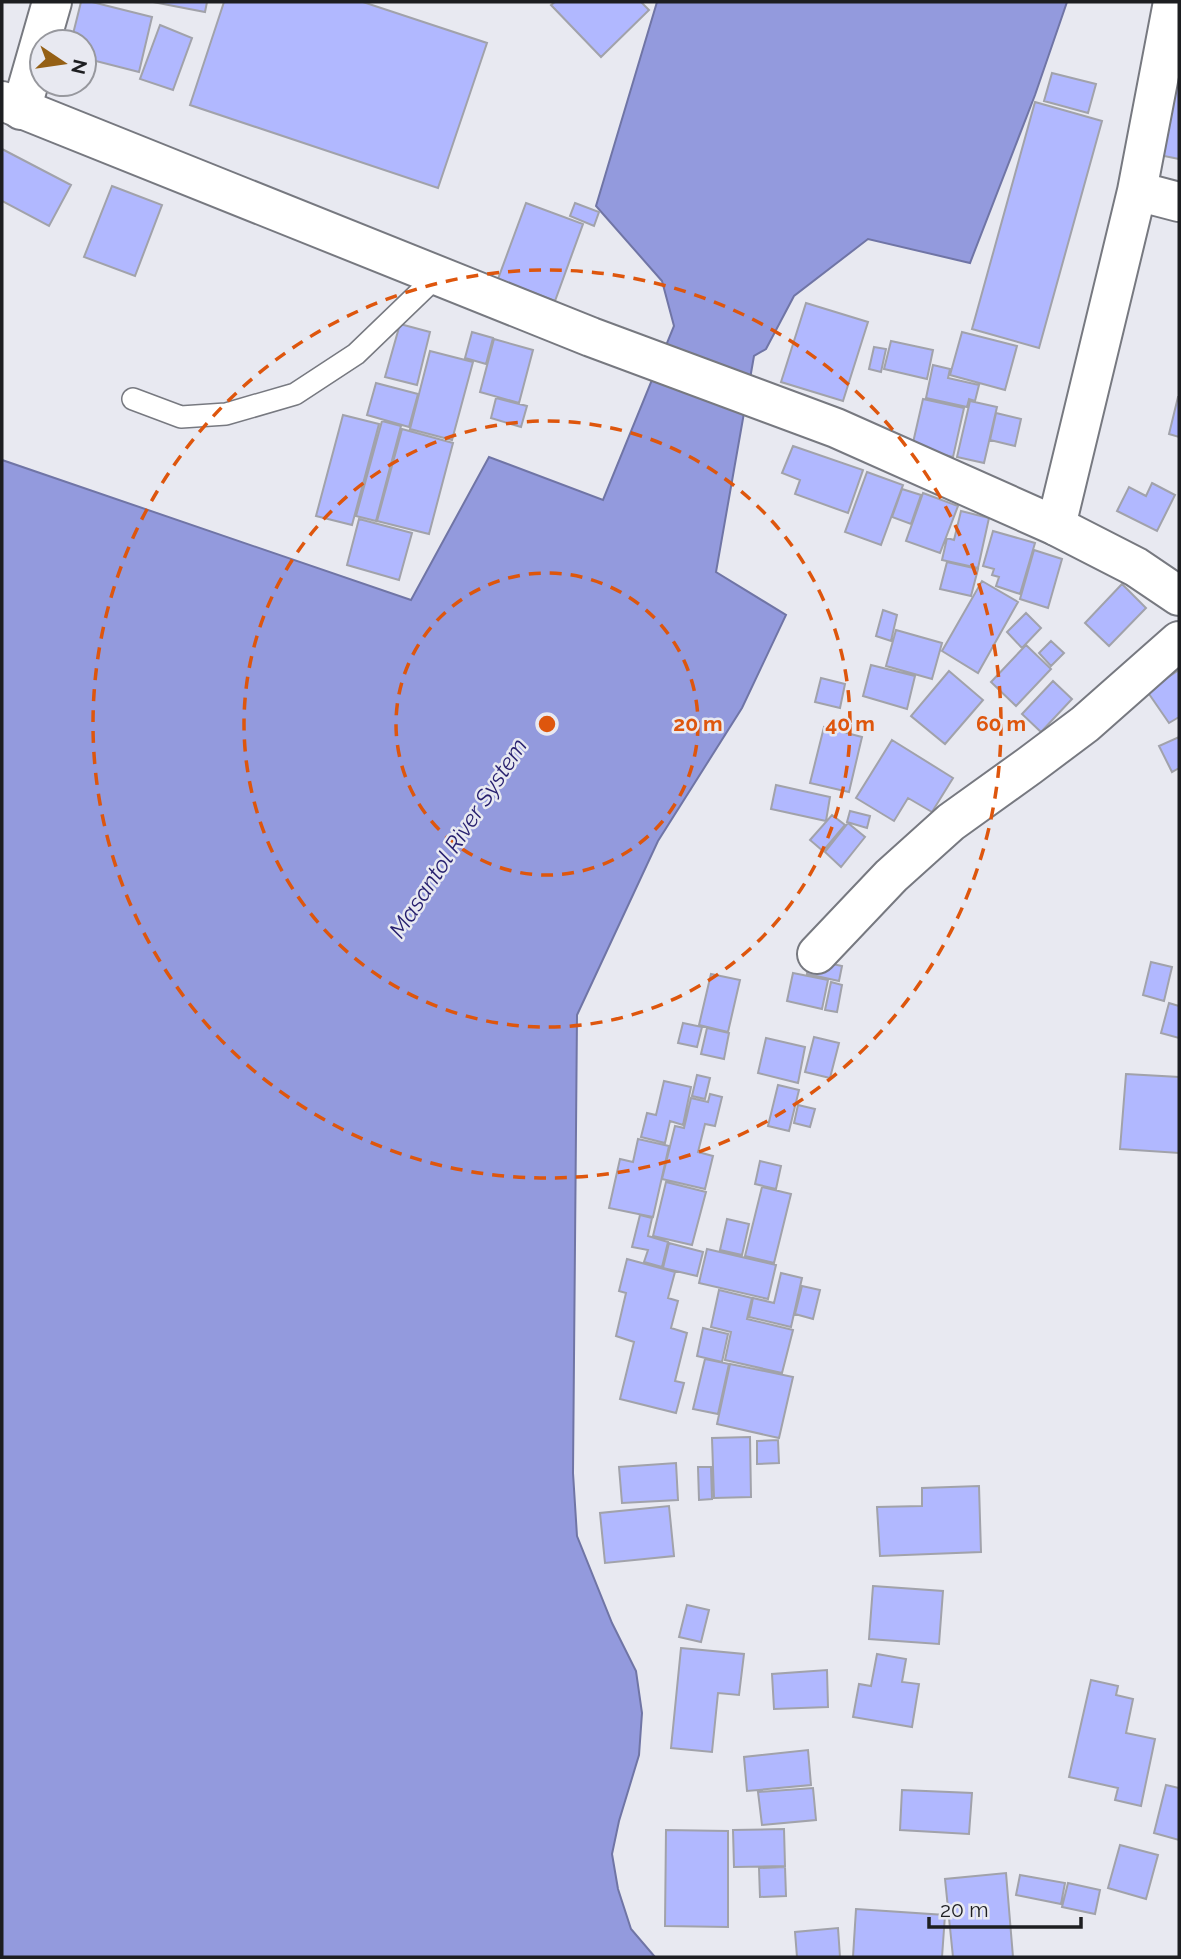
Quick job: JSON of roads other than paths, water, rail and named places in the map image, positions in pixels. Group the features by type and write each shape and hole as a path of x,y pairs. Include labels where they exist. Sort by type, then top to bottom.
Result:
{"street":[{"path":"52,2 11,105 591,337 836,428 1056,526 1136,567 1179,596"},
{"path":"1056,526 1137,191 1173,2"},
{"path":"1137,191 1179,202"},
{"path":"817,954 891,876 951,822 1084,724 1179,641"}],"lane":[{"path":"133,399 181,416 226,414 295,394 356,354 437,276"}],"water":[{"name":"Masantol River System","path":"657,2 1067,2 1035,95 970,263 868,239 794,296 766,349 754,356 716,572 786,615 742,708 658,841 577,1015 573,1473 577,1536 612,1623 636,1671 642,1713 639,1755 612,1854 618,1889 631,1929 655,1957 2,1957 2,460 411,600 489,457 603,500 674,326 662,281 596,206"}]}
